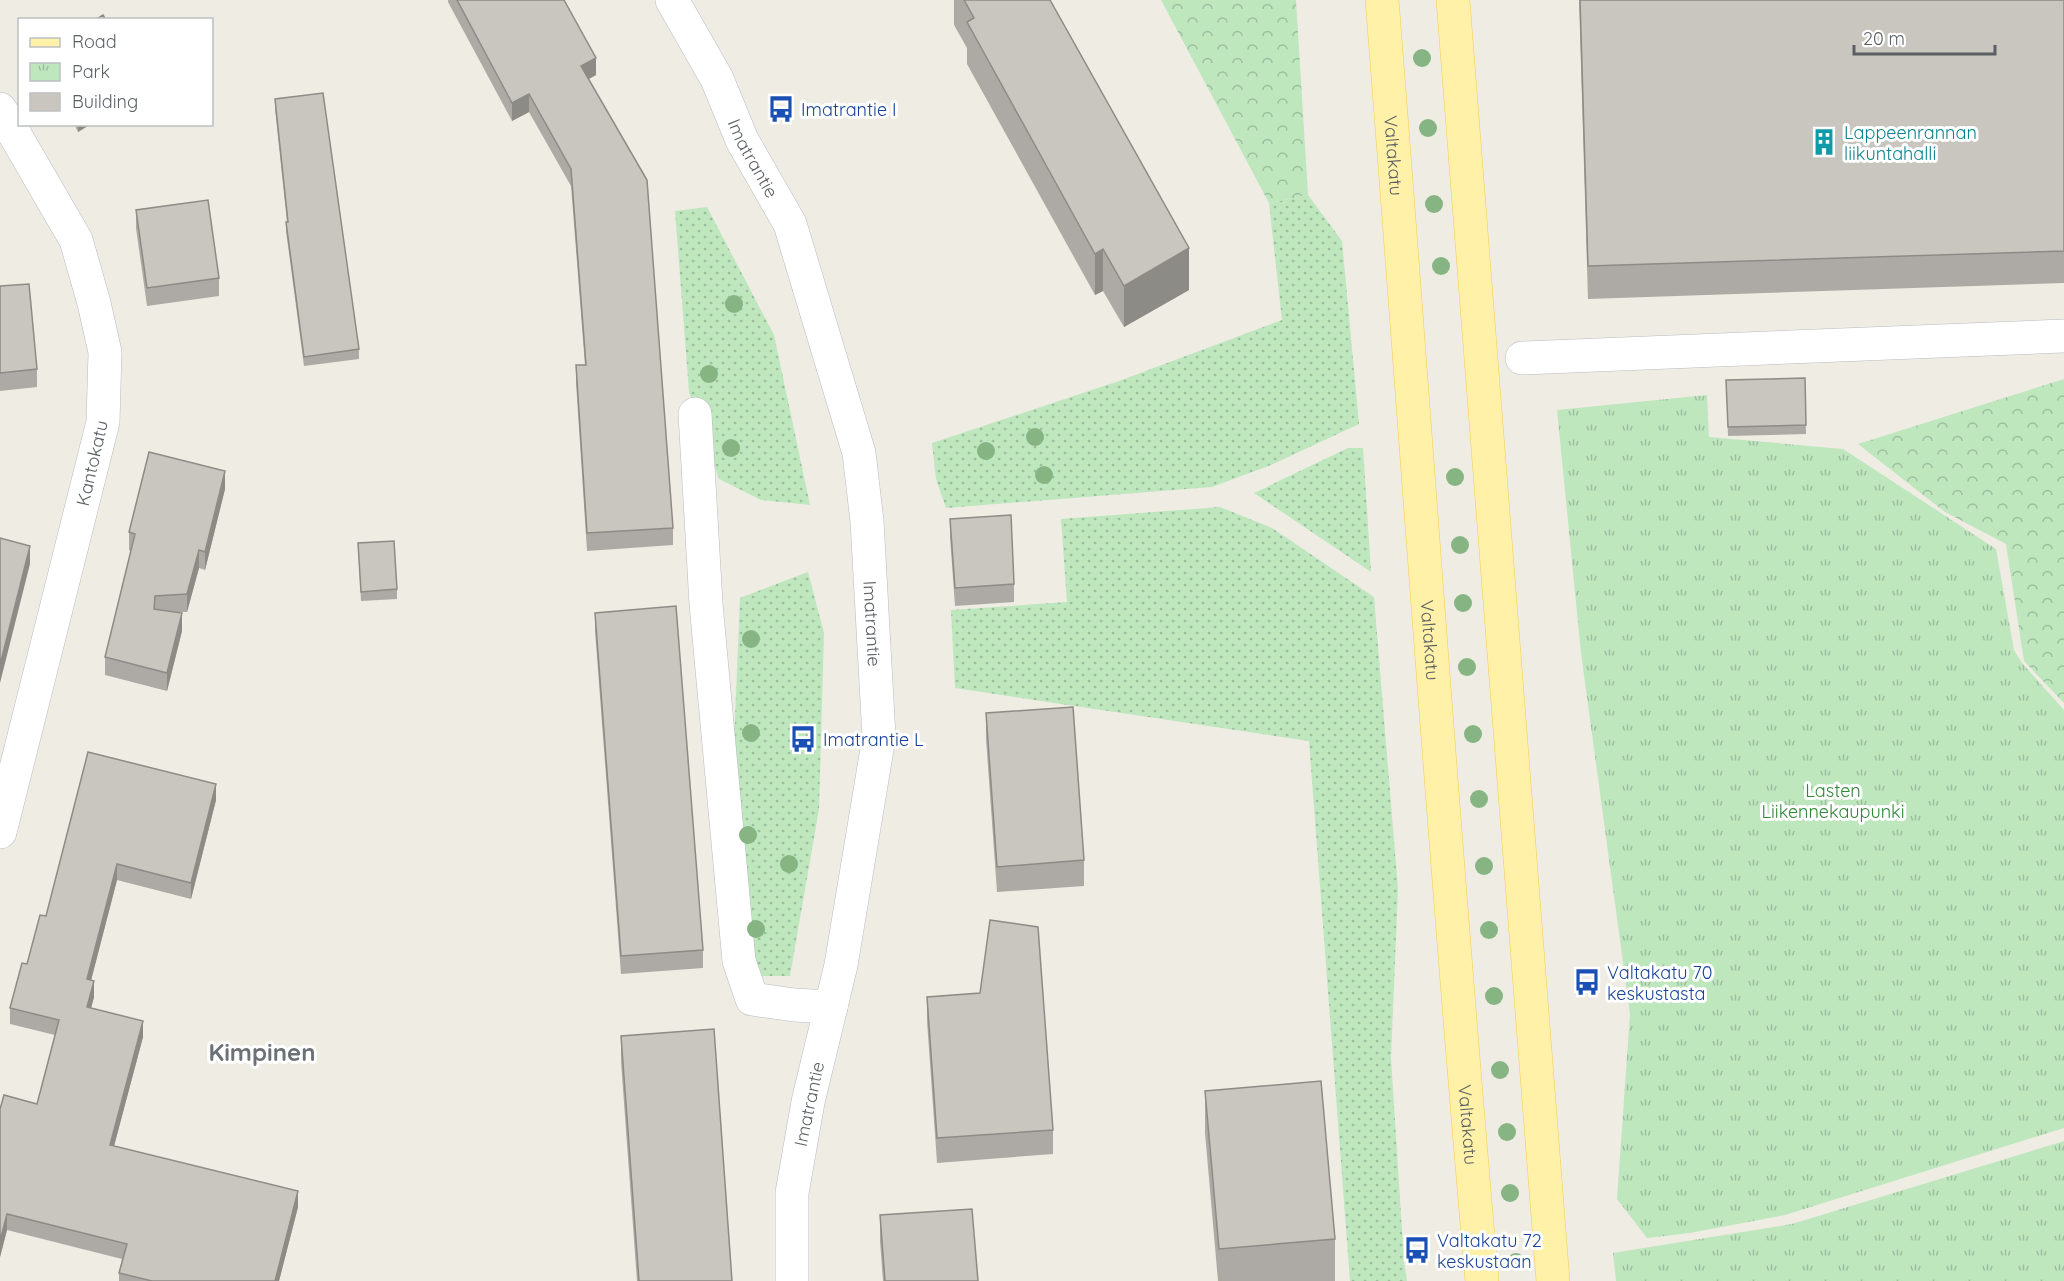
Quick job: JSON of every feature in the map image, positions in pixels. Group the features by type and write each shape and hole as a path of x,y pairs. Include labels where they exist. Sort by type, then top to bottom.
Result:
{"main road":[{"name":"Valtakatu","path":"1382,0 1459,1020 1482,1281"},
{"path":"1452,0 1553,1281"}],"street":[{"name":"Imatrantie","path":"672,0 717,79 742,140 790,224 859,453 867,520 879,737 841,965 808,1102 792,1192 792,1281"},
{"name":"Kantokatu","path":"0,108 76,240 105,352 103,422 0,832"},
{"path":"1522,358 2064,336"},
{"path":"695,414 706,604 739,961 752,999 831,1007"}],"green space":[{"path":"1161,0 1296,0 1308,195 1269,203"},
{"path":"1308,195 1342,241 1359,424 1271,465 1212,487 946,508 936,479 932,443 1119,381 1282,320 1269,203"},
{"path":"707,207 774,335 810,505 761,500 719,479 689,392 675,211"},
{"path":"2064,379 2064,703 2024,661 2006,544 1945,512 1858,444"},
{"name":"Lasten Liikennekaupunki","path":"1707,395 1709,437 1843,449 1996,549 2014,650 2022,663 2064,710 2064,1128 1785,1215 1690,1233 1647,1238 1617,1199 1630,1014 1581,653 1557,410"},
{"path":"1348,448 1363,448 1371,572 1254,493"},
{"path":"1220,507 1272,528 1374,597 1398,889 1391,1058 1407,1281 1350,1281 1309,741 955,688 951,610 1067,602 1061,519"},
{"path":"808,572 824,633 819,809 790,976 756,976 733,767 740,598"},
{"path":"2064,1141 2064,1281 1616,1281 1613,1253 1792,1224"}],"building":[{"path":"457,0 564,0 596,58 581,66 647,180 673,528 587,533 576,365 586,365 571,169 529,94 512,103"},
{"path":"964,0 1050,0 1189,248 1124,286 1103,249 1095,254 967,22 974,18"},
{"name":"Lappeenrannan liikuntahalli","path":"1580,0 2064,0 2064,251 1588,266"},
{"path":"323,93 359,349 304,357 286,222 288,222 275,99"},
{"path":"208,200 219,278 147,288 136,210"},
{"path":"29,284 37,369 0,373 0,286"},
{"path":"1805,378 1806,425 1728,427 1726,380"},
{"path":"149,452 225,471 205,552 199,550 187,594 155,596 154,609 182,613 167,673 105,657 135,534 129,532"},
{"path":"1011,515 1014,584 955,588 950,519"},
{"path":"0,538 30,546 0,665"},
{"path":"394,541 397,589 361,592 358,543"},
{"path":"676,606 703,950 621,956 595,613"},
{"path":"1073,707 1084,860 997,867 986,713"},
{"path":"88,752 216,784 191,883 117,864 87,979 94,981 87,1007 143,1021 110,1145 298,1191 275,1281 152,1281 119,1273 127,1244 7,1214 0,1241 0,1109 4,1095 37,1104 59,1020 10,1008 22,963 27,964 40,915 46,916"},
{"path":"990,920 1038,927 1053,1130 937,1138 927,997 980,993"},
{"path":"714,1029 732,1281 639,1281 621,1036"},
{"path":"1321,1081 1335,1239 1219,1249 1205,1091"},
{"path":"972,1209 978,1281 885,1281 880,1215"}],"place":[{"name":"Imatrantie I","path":"781,109"},
{"name":"Lappeenrannan liikuntahalli","path":"1824,142"},
{"name":"Imatrantie L","path":"803,739"},
{"name":"Valtakatu 70 keskustasta","path":"1587,982"},
{"name":"Valtakatu 72 keskustaan","path":"1417,1250"}],"district":[{"name":"Kimpinen","path":"262,1052"}]}
